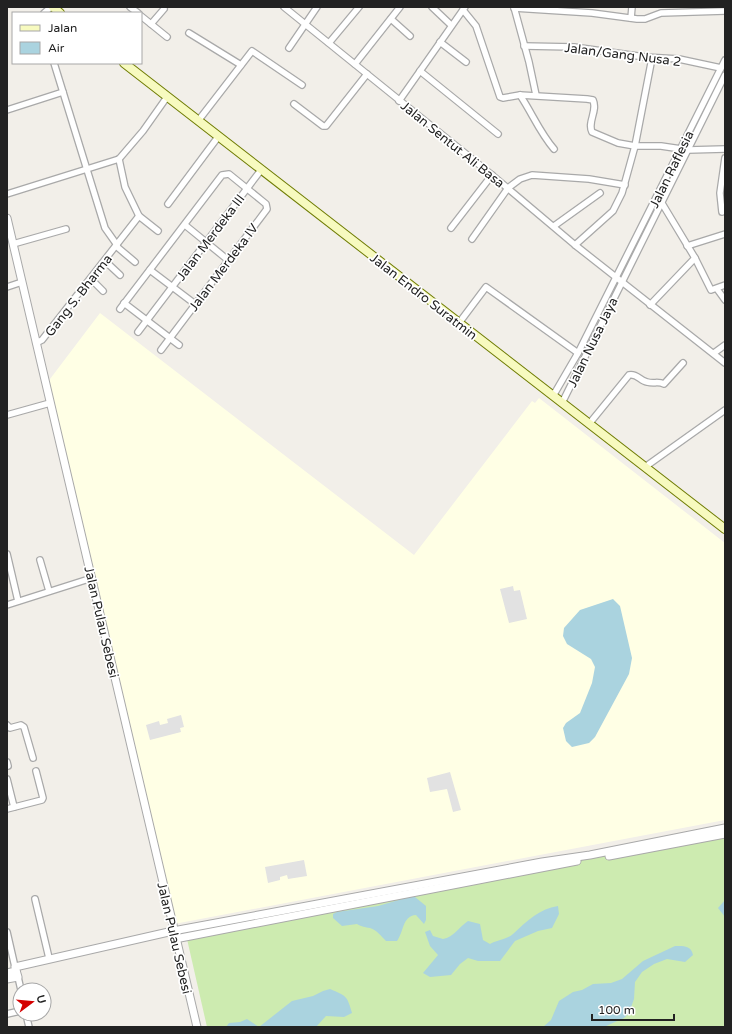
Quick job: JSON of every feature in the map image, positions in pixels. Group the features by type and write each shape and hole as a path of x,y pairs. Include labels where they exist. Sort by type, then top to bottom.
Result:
{"main road":[{"name":"Jalan Endro Suratmin","path":"125,64 725,529"}],"street":[{"name":"Jalan Sentut Ali Basa","path":"284,7 508,188 575,245 725,363"},
{"path":"290,48 317,7"},
{"path":"329,44 359,7"},
{"path":"355,64 400,7"},
{"path":"432,7 451,25"},
{"path":"631,18 632,7"},
{"path":"536,95 529,62 514,8 591,10 642,19 655,14 687,9 725,11"},
{"path":"151,24 164,9"},
{"path":"399,101 451,25 464,9 476,26 500,97 504,98 520,95 536,95 593,100 595,105 591,126 592,132 618,143 684,150 725,149"},
{"path":"142,17 167,37"},
{"path":"391,19 410,36"},
{"path":"189,33 241,65"},
{"path":"440,42 466,62"},
{"name":"Jalan/Gang Nusa 2","path":"524,46 574,47 652,58 679,59 721,68"},
{"path":"198,121 251,52 254,51 302,85"},
{"path":"575,245 613,211 625,185 635,146 652,58"},
{"name":"Jalan Raflesia","path":"622,281 725,60"},
{"path":"54,64 106,231 117,246 135,262"},
{"path":"420,71 498,134"},
{"path":"294,104 323,126 326,126 367,74"},
{"name":"Jalan Raflesia","path":"684,150 725,75"},
{"path":"7,110 63,92"},
{"path":"520,95 541,132 554,149"},
{"path":"7,194 119,159 143,131 167,97"},
{"path":"168,204 218,137"},
{"path":"722,212 720,193 725,158"},
{"path":"119,159 125,187 139,216 158,231"},
{"name":"Jalan Merdeka III","path":"138,332 262,170"},
{"path":"120,309 224,174 229,174 248,188"},
{"path":"451,228 492,175"},
{"path":"472,239 508,188 520,179 532,175 589,179 625,185"},
{"name":"Jalan Merdeka IV","path":"161,350 268,208 266,204 248,188"},
{"path":"554,226 600,193"},
{"path":"660,199 695,258 710,290 718,289 725,285"},
{"name":"Jalan Raflesia","path":"616,278 660,199"},
{"name":"Gang S. Bharma","path":"36,343 42,340 139,216"},
{"name":"Jalan Pulau Sebesi","path":"7,218 8,228 92,578 174,935 197,1027"},
{"path":"185,225 228,260"},
{"path":"13,244 66,229"},
{"path":"687,246 725,234"},
{"path":"650,305 695,258"},
{"path":"105,261 120,275"},
{"path":"150,270 195,304"},
{"name":"Jalan Nusa Jaya","path":"553,396 578,353 616,278"},
{"path":"91,279 103,290"},
{"name":"Jalan Nusa Jaya","path":"562,403 622,281"},
{"path":"7,287 22,282"},
{"path":"458,323 486,287 578,353"},
{"path":"718,289 725,300"},
{"path":"124,303 179,345"},
{"path":"714,353 725,345"},
{"path":"589,424 629,374 634,374 647,382 658,381 664,384 683,362"},
{"path":"7,415 50,403"},
{"path":"645,467 725,410"},
{"path":"7,554 18,602"},
{"path":"40,560 49,592"},
{"path":"7,605 92,578"},
{"path":"7,726 10,728 21,725 24,726 33,758"},
{"path":"7,809 42,800 36,771"},
{"path":"7,779 14,807"},
{"path":"174,935 542,862 590,855 725,828"},
{"path":"7,979 16,972 49,958 725,834"},
{"path":"35,899 49,958"},
{"path":"7,936 19,982"},
{"path":"7,973 16,972"}],"shaded area":[{"path":"100,313 414,555 532,401 535,403 539,398 725,543 725,820 174,924 47,383"},
{"path":"513,586 514,591 520,590 527,619 509,623 500,589"},
{"path":"181,715 184,727 180,728 181,732 150,740 146,725 159,721 160,725 168,723 167,719"},
{"path":"450,772 461,810 453,812 447,789 430,792 427,778"},
{"path":"304,860 307,876 288,879 287,875 280,877 280,880 268,883 265,867"}],"green space":[{"path":"725,831 725,1027 207,1027 187,939"}],"water":[{"path":"613,599 620,606 632,658 629,674 595,737 589,743 572,747 566,741 563,728 566,723 580,713 592,683 595,667 591,659 567,644 563,636 564,628 580,610"},
{"path":"409,897 415,897 426,906 426,920 424,924 416,915 408,918 397,941 386,941 375,930 357,924 342,926 333,918 333,914 337,912 378,906"},
{"path":"725,900 725,917 718,908"},
{"path":"558,906 559,914 552,928 538,931 515,941 500,961 478,961 468,958 460,964 451,975 430,977 423,973 438,955 430,946 425,932 430,930 433,936 443,939 447,938 468,921 480,924 483,940 490,944 511,936 528,920 545,910"},
{"path":"675,946 684,946 689,948 693,955 685,962 667,959 654,964 642,972 635,982 634,999 629,1013 624,1018 604,1027 543,1027 551,1020 559,1001 573,992 582,990 593,984 611,983 622,979 643,961"},
{"path":"330,989 347,999 352,1013 344,1017 326,1016 316,1027 259,1027 292,1001 313,996"},
{"path":"247,1019 259,1027 226,1027 229,1023 240,1022"}]}
